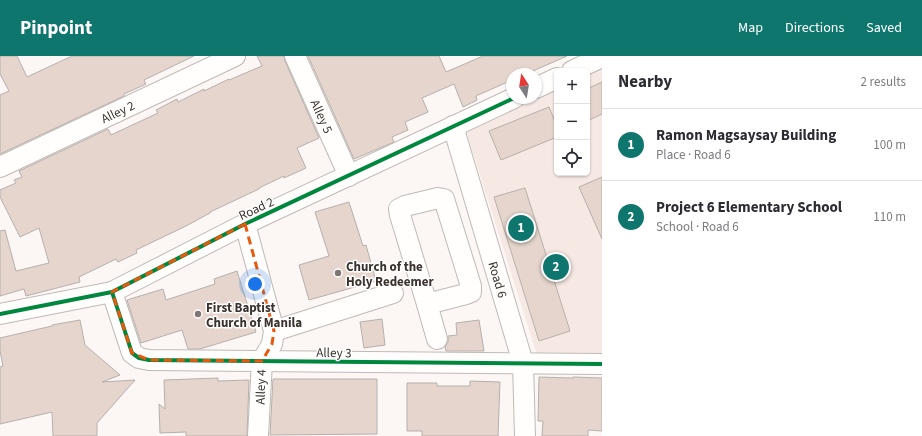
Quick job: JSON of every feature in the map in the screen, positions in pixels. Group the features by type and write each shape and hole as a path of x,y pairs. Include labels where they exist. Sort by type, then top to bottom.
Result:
{"street":[{"name":"Alley 2","path":"0,167 235,56"},
{"name":"Alley 5","path":"295,56 350,176"},
{"path":"578,68 602,57"},
{"path":"542,85 554,79"},
{"name":"Road 2","path":"0,314 112,292 245,224 506,102"},
{"name":"Road 6","path":"453,126 523,363 525,436"},
{"path":"427,304 471,292 471,286 444,199 438,198 404,206 400,209 400,215 437,339"},
{"path":"245,224 274,331 393,293"},
{"path":"454,232 482,225"},
{"name":"Alley 3","path":"112,292 132,353 138,358 149,360 602,364"},
{"name":"Alley 4","path":"258,436 262,361 272,344 274,331"}],"highlighted area":[{"path":"245,224 274,331 272,344 262,361 149,360 132,353 112,292"}],"shaded area":[{"path":"602,66 602,361 539,361 466,131 523,104 542,104 542,95 554,89 554,176 590,176 590,72"}],"building":[{"path":"0,56 17,56 27,77 72,56 194,56 144,80 146,84 124,94 124,96 0,154 0,95 9,91 0,74"},
{"path":"257,56 284,56 319,138 297,148 306,168 284,178 284,176 210,212 186,226 136,250 137,253 118,262 116,259 79,277 80,282 26,296 24,289 0,296 0,231 5,230 16,271 49,263 39,228 20,237 0,197 0,190 16,183 14,180 22,177 19,171 108,129 111,135 158,113 156,110 177,99 178,102 204,89 204,91 262,66"},
{"path":"308,56 439,56 446,72 483,56 567,56 540,68 506,68 506,83 476,96 477,100 463,107 454,84 422,98 428,112 405,122 408,130 392,137 394,142 354,159"},
{"path":"602,82 602,114 590,120 590,104 590,88"},
{"path":"549,107 554,119 554,138 501,160 489,131"},
{"path":"602,177 602,239 579,187"},
{"path":"525,188 570,331 539,341 494,197"},
{"name":"Church of the Holy Redeemer","path":"349,202 363,246 366,245 376,281 309,300 299,265 329,256 315,212"},
{"path":"237,271 256,332 200,349 188,349 182,330 141,343 127,300 163,289 166,300 215,284 214,279"},
{"path":"382,319 385,345 364,348 360,322"},
{"path":"80,320 85,345 120,375 102,382 135,380 97,423 97,436 53,436 52,412 0,424 0,367 3,366 0,351 0,338 52,325"},
{"path":"479,320 484,351 446,351 445,347 448,342 448,336 457,335 456,323"},
{"path":"539,377 602,378 602,431 588,430 588,436 542,436 543,421 538,421"},
{"path":"218,378 218,381 249,380 247,436 186,436 186,432 160,433 159,404 165,409 164,380"},
{"path":"273,379 377,379 377,434 270,435"},
{"path":"470,381 500,382 498,436 422,436 422,431 407,431 407,383 437,383 437,386 470,386"}],"cycle path":[{"path":"0,314 112,292 245,224 506,102"},
{"path":"112,292 132,353 139,358 149,360 602,364"}],"place":[{"name":"Ramon Magsaysay Building","path":"521,228"},
{"name":"Project 6 Elementary School","path":"556,267"},
{"name":"Church of the Holy Redeemer","path":"338,273"},
{"name":"First Baptist Church of Manila","path":"198,314"}]}
